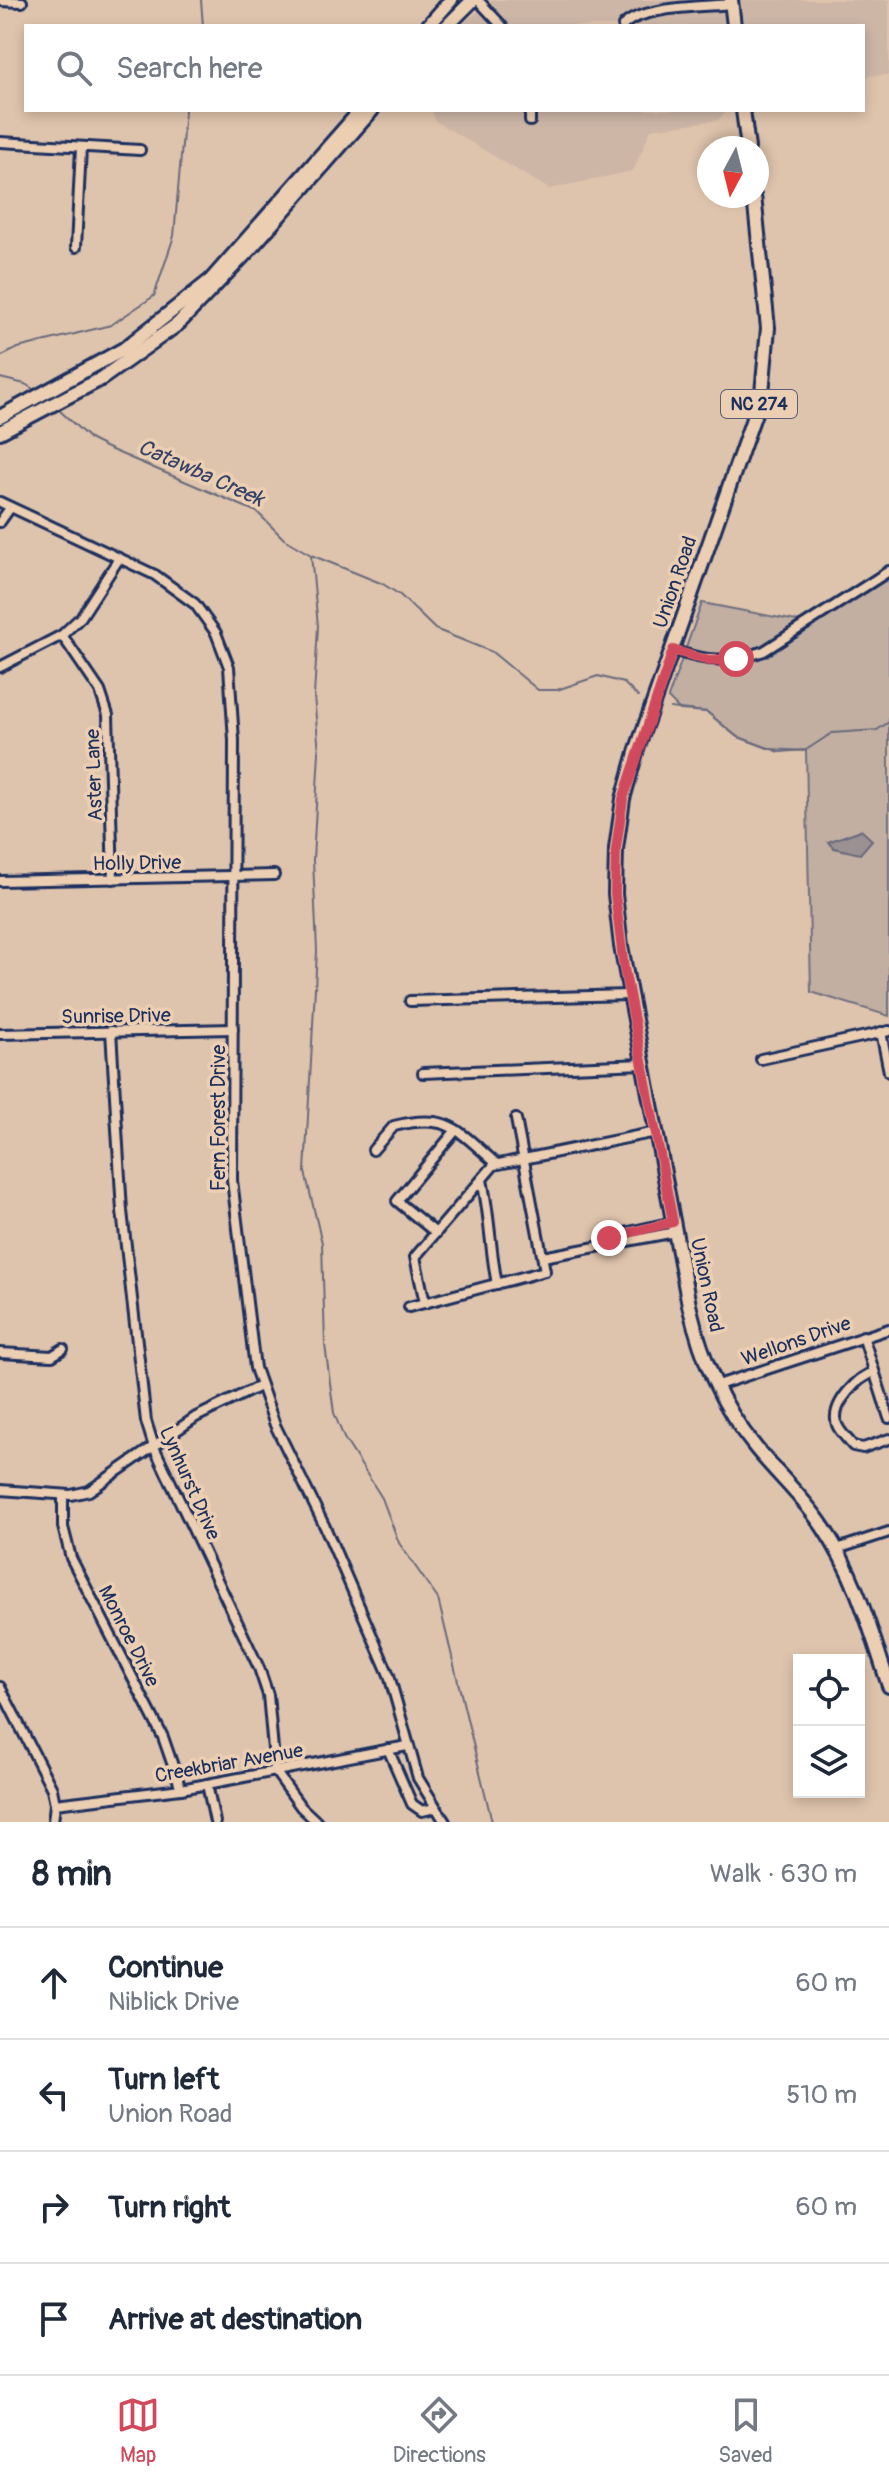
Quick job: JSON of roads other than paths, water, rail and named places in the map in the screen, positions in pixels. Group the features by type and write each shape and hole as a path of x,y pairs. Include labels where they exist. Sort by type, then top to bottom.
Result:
{"main road":[{"path":"430,24 451,0"},
{"path":"449,24 476,0"},
{"path":"731,2 734,24"},
{"path":"0,417 69,381 145,335 211,280 254,238 359,112"},
{"path":"5,429 127,363 166,334 370,112"},
{"path":"743,112 746,136"},
{"name":"Union Road","path":"755,208 768,328 762,393 637,749 619,824 615,894 629,995 674,1227 695,1331 714,1386 737,1423 811,1510 837,1549 861,1600 889,1686"}],"street":[{"path":"476,0 500,24"},
{"path":"0,1 22,2"},
{"path":"624,24 629,18 650,13 731,2"},
{"path":"530,112 530,121"},
{"path":"0,142 140,150"},
{"path":"76,247 81,148"},
{"name":"Fern Forest Drive","path":"0,502 155,575 186,595 210,622 226,655 233,691 232,1180 250,1339 260,1386 389,1675 418,1778 445,1822"},
{"path":"0,522 10,508"},
{"path":"0,667 62,635 81,617 118,560"},
{"path":"673,650 709,661 743,658 764,651 889,571"},
{"name":"Aster Lane","path":"62,635 100,691 108,715 113,879"},
{"name":"Holly Drive","path":"0,881 274,875"},
{"path":"410,1001 629,995"},
{"name":"Sunrise Drive","path":"0,1034 233,1029"},
{"name":"Lynhurst Drive","path":"111,1031 123,1227 141,1400 154,1447 259,1668 268,1695 275,1771"},
{"path":"761,1059 885,1031 889,1072"},
{"path":"423,1073 643,1064"},
{"path":"373,1150 394,1126 433,1119 456,1130 497,1164"},
{"path":"409,1307 545,1271 516,1119"},
{"path":"436,1233 397,1201 456,1130"},
{"path":"425,1303 415,1257 497,1164 656,1132"},
{"path":"482,1180 493,1239 489,1248 497,1284"},
{"path":"543,1257 605,1243 620,1234 674,1227"},
{"name":"Wellons Drive","path":"714,1386 889,1329"},
{"path":"863,1336 889,1418"},
{"path":"0,1353 52,1356 63,1349"},
{"path":"874,1372 855,1381 835,1416 836,1424 853,1446 863,1448 889,1439"},
{"path":"0,1490 63,1495 98,1487 203,1412 260,1386"},
{"name":"Monroe Drive","path":"63,1495 63,1527 71,1558 163,1737 181,1789"},
{"path":"837,1549 889,1532"},
{"path":"0,1687 45,1773 55,1804 53,1822"},
{"name":"Creekbriar Avenue","path":"55,1804 181,1789 407,1746"},
{"path":"388,1749 412,1804 422,1811 435,1808"},
{"path":"275,1771 301,1807 317,1822"},
{"path":"207,1784 215,1822"}],"waterway":[{"path":"201,0 203,24"},
{"path":"0,357 18,348 111,325 154,296 174,236 185,112"},
{"name":"Catawba Creek","path":"0,378 25,384 35,390"},
{"name":"Catawba Creek","path":"58,409 91,440 257,512 284,539 311,555 383,584 400,595 435,629 492,652 538,690 557,690 598,676 624,683 638,697"},
{"path":"311,555 318,626 314,696 319,752 313,860 317,951 305,1172 322,1243 325,1345 334,1413 344,1438 382,1498 399,1543 438,1599 492,1822"},
{"name":"Catawba Creek","path":"670,708 707,712 736,736 780,752 806,750 832,733 877,730 889,722"}]}
